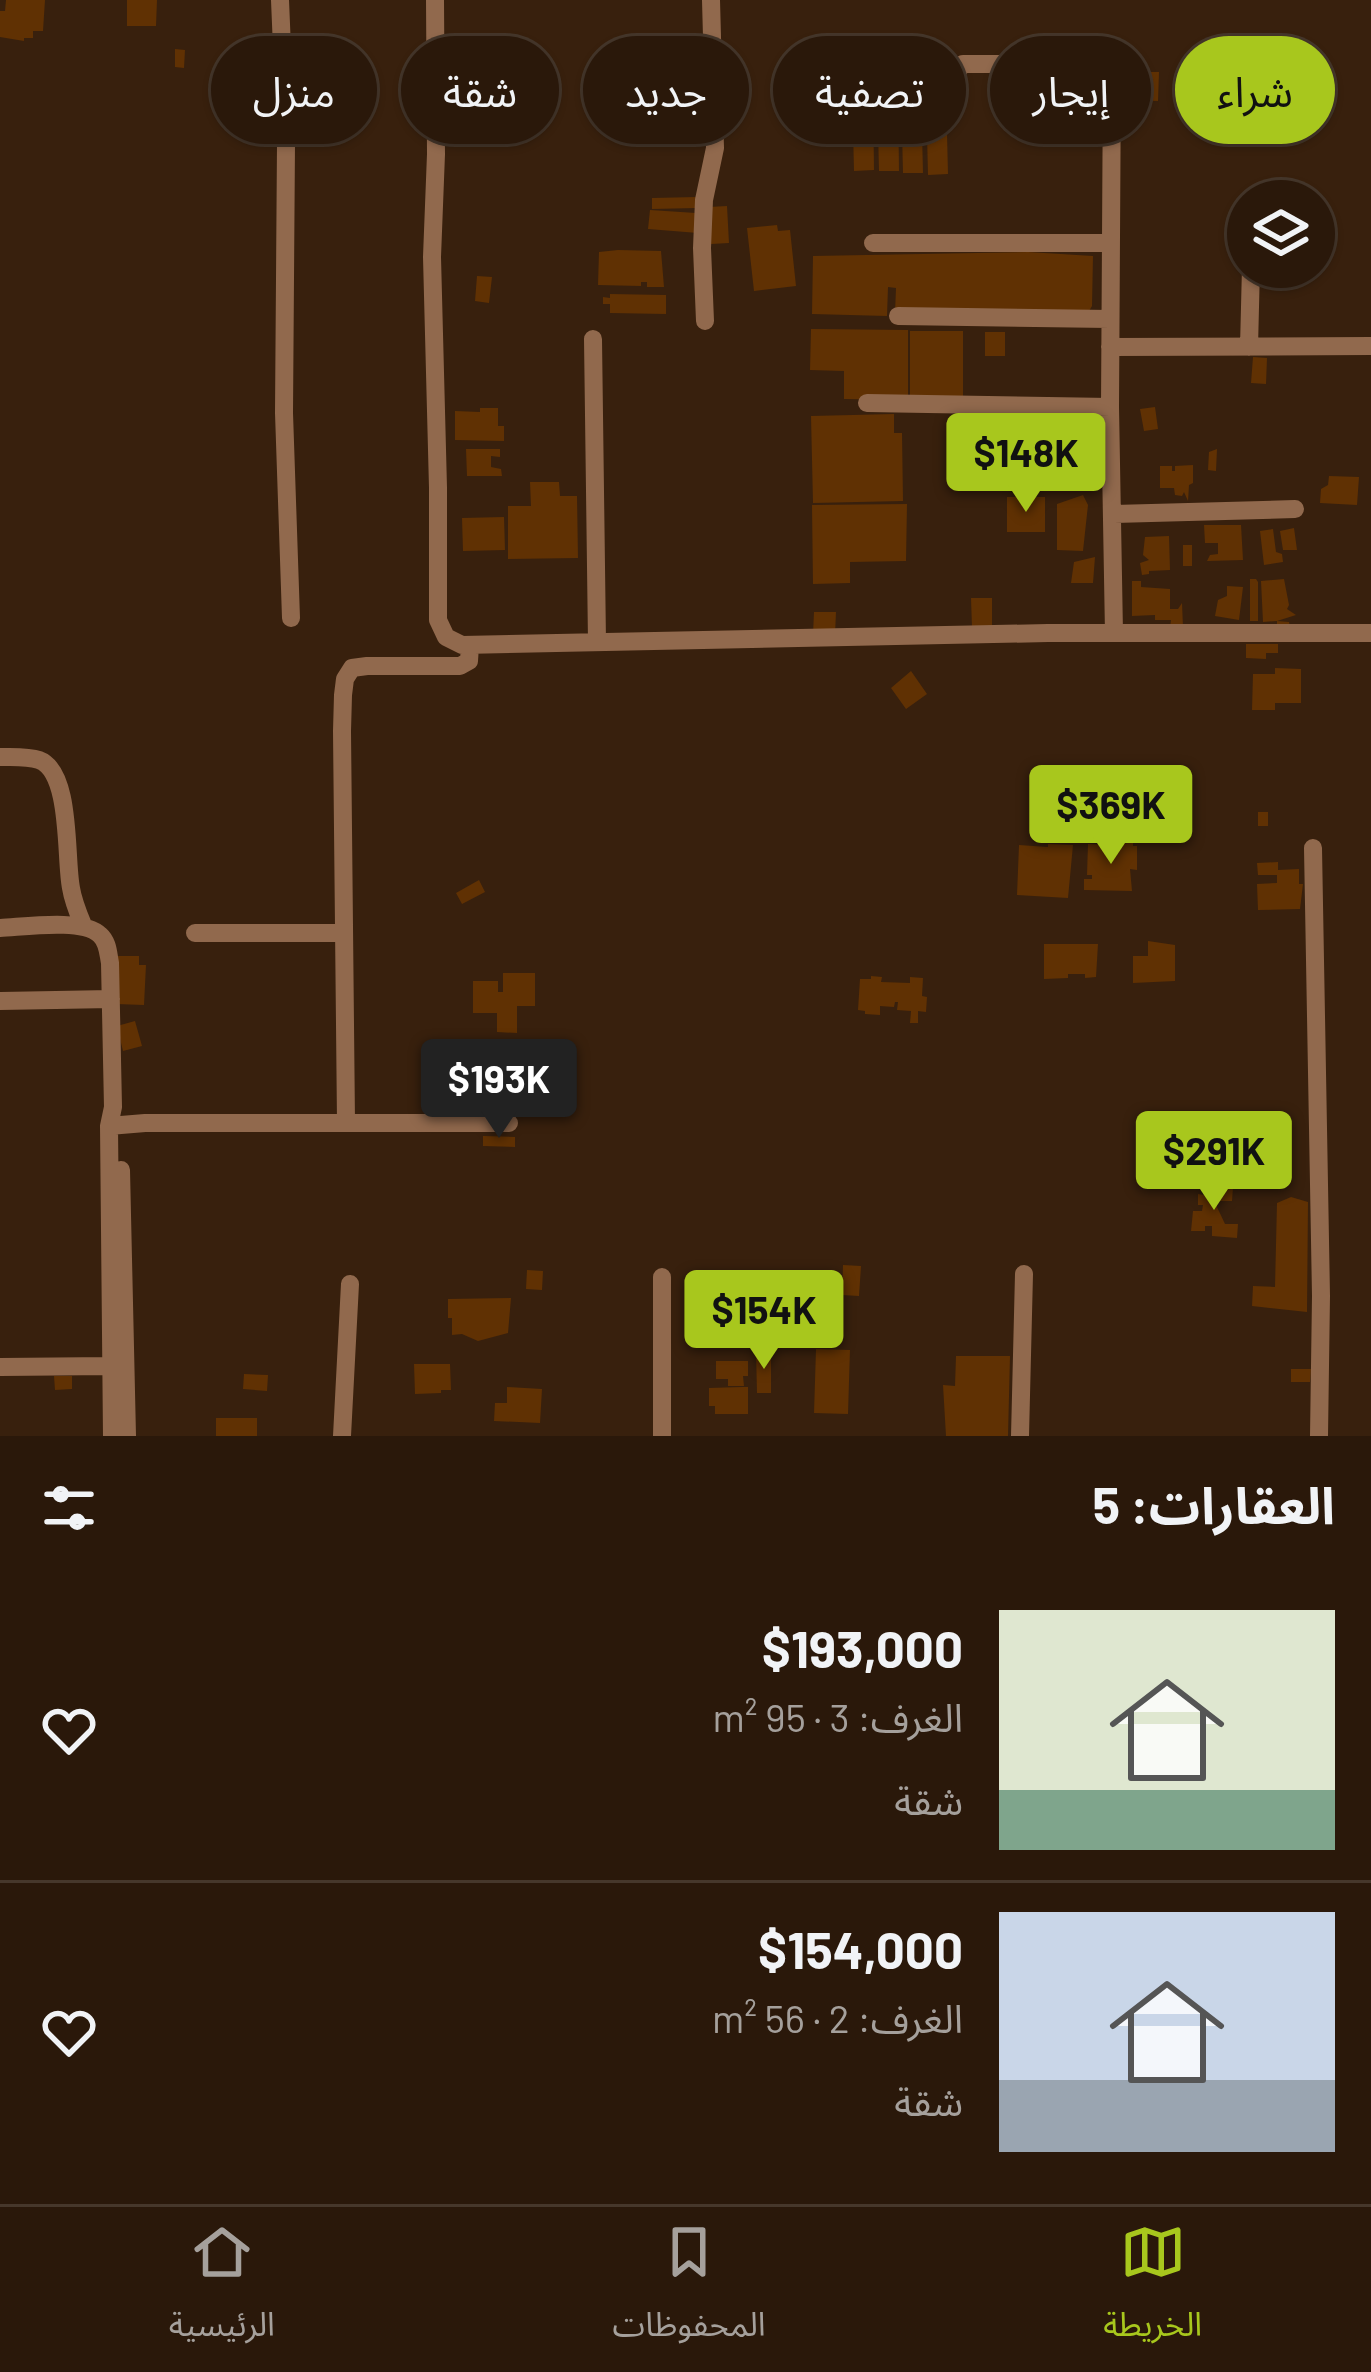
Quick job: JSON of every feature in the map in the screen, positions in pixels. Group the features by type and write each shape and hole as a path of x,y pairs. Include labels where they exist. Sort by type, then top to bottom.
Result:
{"street":[{"path":"280,0 291,618"},
{"path":"435,0 438,620 446,637 470,645 1371,633"},
{"path":"705,322 704,200 715,148 711,0"},
{"path":"966,64 1111,67 1114,634"},
{"path":"872,243 1111,243"},
{"path":"1249,347 1250,288"},
{"path":"898,316 1110,319"},
{"path":"592,339 597,642"},
{"path":"1110,346 1371,346"},
{"path":"867,403 1110,407"},
{"path":"1114,514 1295,509"},
{"path":"346,1122 345,679 352,668 367,665 460,666 469,661 470,645"},
{"path":"0,757 40,760 50,767 60,788 70,887 83,926"},
{"path":"1313,848 1319,1436"},
{"path":"0,928 83,926 102,936 107,946 127,1436"},
{"path":"195,933 344,933"},
{"path":"0,1001 111,999"},
{"path":"114,1119 509,1124"},
{"path":"112,1436 114,1119"},
{"path":"1020,1436 1024,1274"},
{"path":"662,1277 662,1436"},
{"path":"342,1436 350,1284"},
{"path":"0,1367 110,1366"}],"building":[{"path":"6,0 45,0 43,31 33,31 33,38 24,41 0,37 0,11 5,11"},
{"path":"127,0 157,0 156,26 127,26"},
{"path":"175,49 185,50 184,68 175,67"},
{"path":"1151,72 1159,72 1158,101 1151,101"},
{"path":"853,144 874,144 874,170 854,171"},
{"path":"878,144 899,144 899,171 879,171"},
{"path":"902,144 922,144 923,173 903,173"},
{"path":"927,144 947,144 948,174 928,175"},
{"path":"697,197 697,208 652,209 652,198"},
{"path":"727,206 729,243 711,244 709,207"},
{"path":"650,210 696,213 698,233 648,229"},
{"path":"777,225 778,231 790,230 796,286 754,291 747,228"},
{"path":"661,251 664,287 647,287 647,282 641,286 598,285 599,252"},
{"path":"1028,252 1093,256 1092,306 1086,316 895,313 896,288 888,287 887,316 812,314 813,256"},
{"path":"477,276 492,277 489,303 475,301"},
{"path":"610,294 666,295 666,314 610,313 610,304 603,304 603,297 610,298"},
{"path":"811,329 908,330 908,400 844,399 844,371 810,370"},
{"path":"910,331 963,331 963,399 910,398"},
{"path":"985,332 1005,332 1005,356 985,356"},
{"path":"1253,357 1267,358 1266,384 1251,383"},
{"path":"1155,407 1158,429 1144,431 1140,409"},
{"path":"480,408 498,408 504,441 455,440 455,411 480,412"},
{"path":"894,414 894,433 902,433 903,501 813,503 811,416"},
{"path":"1051,434 1074,434 1083,445 1083,459 1051,459"},
{"path":"466,449 500,449 500,457 491,456 491,467 501,469 502,476 467,476"},
{"path":"1217,449 1216,471 1208,470 1209,452"},
{"path":"1193,465 1188,501 1184,492 1175,495 1174,488 1160,488 1160,466 1172,466 1175,471 1175,466"},
{"path":"1329,476 1359,477 1357,505 1320,503"},
{"path":"530,482 559,482 560,496 577,496 578,558 508,559 508,506 531,506"},
{"path":"1083,495 1088,505 1083,551 1057,550 1057,504"},
{"path":"1007,497 1045,497 1045,532 1007,532"},
{"path":"907,504 906,561 850,562 850,583 813,584 812,505"},
{"path":"504,517 505,550 463,551 462,518"},
{"path":"1204,525 1241,525 1243,560 1207,561 1218,554 1218,543 1205,543"},
{"path":"1294,528 1297,550 1283,550 1280,531"},
{"path":"1273,529 1276,552 1282,554 1283,562 1264,565 1260,531"},
{"path":"1169,536 1170,570 1142,575 1140,563 1149,560 1143,555 1145,537"},
{"path":"1183,545 1192,545 1192,566 1183,566"},
{"path":"1095,557 1093,583 1071,583 1074,562"},
{"path":"1250,579 1258,582 1258,621 1250,621"},
{"path":"1284,579 1287,609 1296,615 1263,622 1261,581"},
{"path":"1132,581 1141,581 1141,587 1170,589 1170,609 1182,603 1183,627 1170,628 1171,620 1155,620 1155,615 1132,616"},
{"path":"1227,586 1243,587 1239,620 1215,616 1218,600 1227,596"},
{"path":"971,598 992,598 992,627 972,628"},
{"path":"814,612 836,612 835,635 813,634"},
{"path":"1246,644 1278,644 1278,653 1266,653 1266,659 1246,658"},
{"path":"1275,668 1301,669 1301,703 1275,703 1275,710 1252,710 1253,674 1275,674"},
{"path":"911,671 927,694 906,709 891,688"},
{"path":"1258,812 1268,812 1268,826 1258,826"},
{"path":"1088,844 1137,846 1137,870 1130,869 1132,891 1084,890 1084,879 1092,879 1087,875"},
{"path":"1019,845 1073,845 1068,898 1017,895"},
{"path":"1278,862 1278,870 1299,869 1299,884 1303,884 1300,909 1258,910 1257,884 1277,883 1277,875 1258,875 1257,863"},
{"path":"479,880 485,892 462,904 456,893"},
{"path":"1148,941 1175,945 1175,981 1133,983 1133,956 1148,956"},
{"path":"1044,944 1098,944 1096,977 1068,974 1068,978 1044,979"},
{"path":"117,956 139,956 139,965 146,965 144,1005 116,1004"},
{"path":"503,973 535,973 535,1006 517,1006 517,1033 497,1032 497,1013 473,1013 473,981 498,981 498,992 503,992"},
{"path":"882,977 881,982 910,983 910,977 923,978 926,1012 918,1011 918,1023 910,1023 911,1011 897,1010 898,1002 894,1007 880,1006 880,1015 858,1010 860,979"},
{"path":"135,1021 142,1046 123,1051 117,1026"},
{"path":"448,1085 473,1086 472,1113 456,1113 457,1099 448,1098"},
{"path":"483,1136 515,1137 515,1147 483,1146"},
{"path":"1205,1186 1233,1187 1232,1201 1217,1201 1217,1207 1225,1224 1238,1224 1237,1238 1212,1236 1212,1226 1191,1231 1193,1211 1202,1211 1198,1194 1204,1195"},
{"path":"1291,1197 1308,1202 1307,1312 1252,1306 1253,1286 1275,1287 1277,1203"},
{"path":"843,1265 861,1266 859,1296 842,1295"},
{"path":"527,1270 543,1271 542,1290 526,1289"},
{"path":"511,1298 508,1333 478,1341 452,1335 448,1299"},
{"path":"816,1349 850,1350 848,1414 814,1413"},
{"path":"756,1351 771,1351 771,1393 757,1393"},
{"path":"956,1356 1010,1356 1008,1436 946,1436 943,1385 955,1386"},
{"path":"716,1361 748,1361 744,1386 728,1386 728,1379 716,1379"},
{"path":"414,1364 450,1364 451,1390 415,1394"},
{"path":"1291,1369 1311,1369 1310,1382 1291,1382"},
{"path":"244,1374 268,1375 267,1391 243,1389"},
{"path":"54,1376 72,1376 72,1389 55,1390"},
{"path":"507,1387 542,1389 540,1423 494,1421 495,1403 507,1403"},
{"path":"748,1387 748,1414 715,1414 715,1406 709,1406 709,1388"},
{"path":"216,1418 257,1418 257,1436 216,1436"}]}
